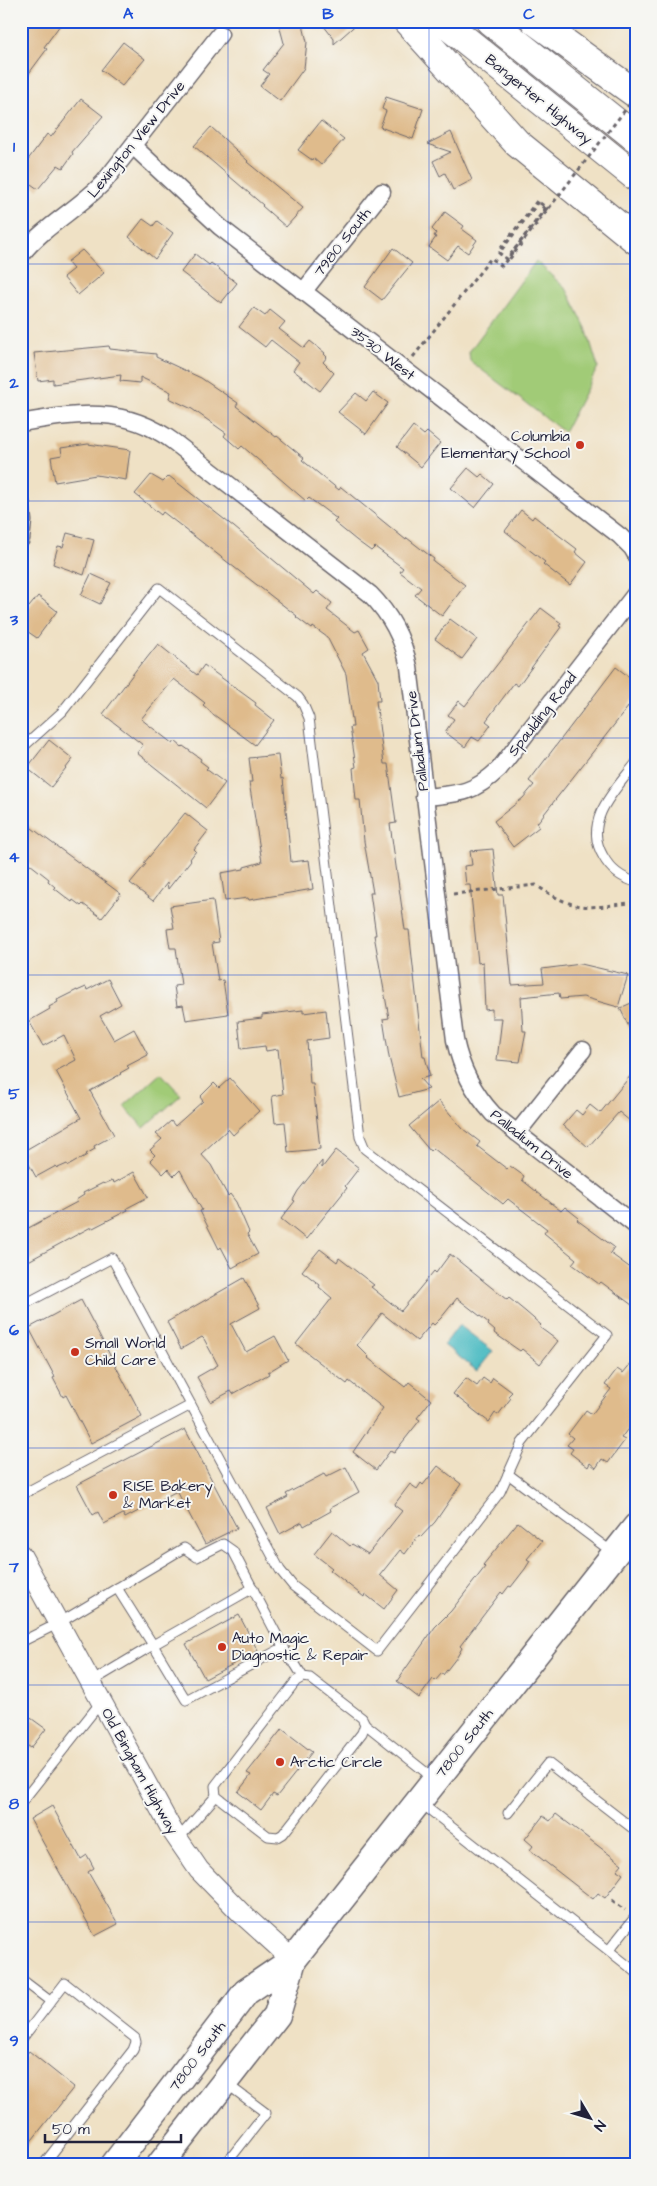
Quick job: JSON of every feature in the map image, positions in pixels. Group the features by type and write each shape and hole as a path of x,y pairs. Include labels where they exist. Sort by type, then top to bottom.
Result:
{"highway":[{"path":"407,21 517,143 636,240"},
{"name":"Bangerter Highway","path":"442,21 636,178"},
{"name":"Bangerter Highway","path":"490,21 636,138"},
{"path":"535,21 636,95"}],"main road":[{"name":"7800 South","path":"114,2165 246,1992 293,1960 628,1540"},
{"name":"7800 South","path":"160,2165 278,2015 293,1960"}],"street":[{"name":"Lexington View Drive","path":"21,255 37,237 95,192 220,34"},
{"name":"3530 West","path":"133,146 220,227 620,536 636,555"},
{"name":"7980 South","path":"303,292 382,192"},
{"name":"Palladium Drive","path":"21,423 103,414 126,417 148,425 174,442 370,594 393,622 406,651 459,1057 468,1081 482,1102 493,1114 636,1226"},
{"path":"21,502 23,521 21,539"},
{"name":"Spaulding Road","path":"424,797 468,792 490,778 631,610 636,593"},
{"path":"516,1133 583,1050"},
{"name":"Old Bingham Highway","path":"21,1555 178,1839 199,1870 241,1913 293,1960"}],"lane":[{"path":"21,749 62,712 159,588 291,691 303,704 308,718 360,1137 366,1149 607,1335 522,1443 500,1492 377,1651 286,1579 274,1561 112,1258 21,1306"},
{"path":"636,763 600,812 596,832 600,852 606,861 620,875 636,882"},
{"path":"21,1494 191,1405"},
{"path":"508,1474 628,1540"},
{"path":"21,1642 58,1623 184,1548 198,1557 223,1544 233,1550 284,1647 304,1677"},
{"path":"117,1588 186,1700 284,1647"},
{"path":"91,1682 253,1588"},
{"path":"304,1677 310,1678 362,1718 364,1724 362,1733 283,1834 268,1836 216,1796 215,1786 296,1680 304,1677"},
{"path":"21,1803 101,1702"},
{"path":"364,1724 435,1780"},
{"path":"508,1814 548,1763 636,1832"},
{"path":"178,1839 216,1796"},
{"path":"419,1801 636,1972"},
{"path":"609,1950 636,1916"},
{"path":"21,1978 50,2001"},
{"path":"21,2040 65,1983 135,2038 136,2042 133,2050 43,2165"},
{"path":"226,2083 266,2113 227,2164"}],"path":[{"path":"412,358 490,258 502,266 545,208 538,203 499,253 507,259 547,208 537,201 498,252 508,261 636,95"},
{"path":"451,894 536,885 556,899 576,906 591,908 636,902"}],"green space":[{"path":"536,261 567,290 586,328 598,367 564,432 470,361 469,352"},
{"path":"161,1073 181,1095 144,1128 124,1106"}],"water":[{"path":"459,1325 493,1351 477,1371 444,1345"}],"building":[{"path":"21,21 63,21 44,47 47,49 21,84"},
{"path":"278,21 302,21 307,42 304,68 280,101 260,86 269,74 263,70 284,43"},
{"path":"320,21 360,21 334,44 334,39"},
{"path":"123,42 145,59 122,86 101,70"},
{"path":"386,97 423,109 413,139 380,127 386,111 382,109"},
{"path":"81,99 103,116 72,152 73,154 63,168 58,165 38,189 21,177 21,169 47,134 51,137"},
{"path":"321,121 344,139 321,165 298,150"},
{"path":"211,127 247,162 303,208 286,227 194,146"},
{"path":"451,132 472,180 453,190 445,173 440,176 433,161 451,152 427,144"},
{"path":"445,212 464,226 462,229 477,240 468,253 458,246 447,260 429,247 436,237 434,236 436,233 432,229"},
{"path":"143,219 153,226 157,221 173,233 155,259 129,237"},
{"path":"393,248 412,263 382,300 365,287"},
{"path":"82,250 104,273 78,295 63,277 73,269 67,262"},
{"path":"195,254 209,265 211,263 237,283 221,303 181,272"},
{"path":"254,308 265,316 270,310 285,322 279,329 304,348 310,341 325,353 327,357 323,362 334,373 320,391 293,370 299,362 271,340 265,347 239,327"},
{"path":"109,346 110,349 156,354 156,357 201,378 238,403 236,406 304,458 302,460 339,490 341,487 465,585 442,616 415,595 421,588 400,572 403,568 375,547 371,551 356,540 334,522 337,519 309,498 306,501 242,446 239,449 224,436 226,433 192,409 169,398 171,392 140,377 140,383 120,381 121,375 53,384 53,379 38,381 34,353"},
{"path":"373,392 388,403 366,434 338,412 356,393 366,401"},
{"path":"413,426 424,435 427,432 440,443 421,467 397,447"},
{"path":"88,444 130,450 126,480 96,475 55,482 51,457 62,455 61,448"},
{"path":"468,468 479,477 482,474 494,484 475,508 451,488"},
{"path":"151,475 163,482 169,476 314,594 317,591 332,603 327,610 355,632 359,630 369,648 363,652 378,680 380,701 376,701 384,764 388,764 396,823 390,824 405,930 409,930 423,1057 425,1057 430,1076 420,1079 429,1089 399,1097 389,1057 383,1019 389,1018 374,935 376,935 370,893 373,893 364,841 360,800 356,800 353,768 356,767 350,727 353,727 346,674 327,637 313,627 312,629 163,512 161,515 135,494"},
{"path":"521,510 532,519 534,516 577,549 575,552 587,562 570,585 543,564 545,562 505,531"},
{"path":"67,533 94,540 84,575 53,564 58,546 63,547"},
{"path":"91,574 111,583 100,604 81,595"},
{"path":"38,596 57,611 37,638 21,627 21,601 29,607"},
{"path":"541,608 561,623 559,626 561,627 518,686 514,683 486,721 491,725 479,741 472,737 465,747 445,732 454,719 448,715 459,701 465,706"},
{"path":"450,619 477,639 462,659 435,639"},
{"path":"158,644 197,675 204,665 256,703 255,705 274,720 255,745 210,712 203,705 205,703 174,679 141,719 173,744 175,741 201,759 200,761 208,767 206,769 225,783 206,808 137,753 143,745 103,714"},
{"path":"616,667 636,682 636,697 537,823 539,827 513,847 494,821 523,798 534,785 529,781"},
{"path":"49,740 73,759 51,787 27,768"},
{"path":"278,755 281,779 283,778 291,862 309,860 313,889 249,900 248,898 225,901 221,873 244,869 244,867 262,862 249,782 252,782 249,758"},
{"path":"185,813 208,831 194,849 196,851 191,860 168,889 167,883 153,901 130,883"},
{"path":"21,820 121,894 102,918 83,904 81,906 73,900 72,902 54,888 48,881 49,879 21,857"},
{"path":"493,849 498,895 503,895 512,985 544,983 542,969 581,964 628,975 618,1007 583,997 560,999 559,993 521,997 523,1031 526,1031 520,1062 497,1060 502,1018 492,1018 492,1009 485,1010 483,962 478,963 470,885 466,885 464,866 472,865 470,851"},
{"path":"213,900 219,942 212,943 218,981 223,980 228,1014 186,1020 183,1005 177,1006 174,986 181,985 176,948 170,948 167,929 174,928 170,906"},
{"path":"108,979 121,1004 100,1016 114,1040 134,1029 148,1055 127,1066 129,1068 121,1074 90,1091 114,1135 94,1146 95,1149 68,1166 67,1164 58,1168 56,1166 36,1177 22,1152 81,1118 56,1071 76,1060 64,1035 43,1046 29,1021 50,1009 49,1007 58,1002 57,1000 86,987 87,990"},
{"path":"636,1001 636,1042 620,1008"},
{"path":"303,1010 303,1013 326,1010 329,1038 307,1041 310,1084 313,1084 320,1149 288,1152 285,1122 275,1123 272,1096 283,1094 278,1049 266,1051 265,1046 241,1049 238,1021 262,1018 262,1015"},
{"path":"636,1069 636,1126 619,1112 588,1147 563,1125 576,1110 582,1115 590,1105 600,1113"},
{"path":"230,1078 259,1111 233,1135 228,1129 201,1154 211,1165 228,1196 230,1194 236,1202 249,1232 247,1234 258,1254 232,1268 221,1247 219,1249 200,1211 202,1210 180,1170 174,1176 168,1169 163,1174 150,1160 155,1155 150,1150 162,1139 156,1134 171,1121 175,1126 203,1101 200,1097 214,1083 219,1088"},
{"path":"439,1101 463,1129 480,1142 477,1146 507,1169 510,1166 524,1176 522,1180 561,1211 565,1207 579,1218 577,1220 614,1247 610,1253 636,1272 636,1308 601,1282 599,1284 572,1264 576,1259 544,1233 547,1229 508,1199 503,1204 433,1148 430,1151 409,1126"},
{"path":"336,1150 359,1168 345,1186 347,1188 306,1239 281,1219 295,1201 293,1200 298,1191 322,1161 322,1168"},
{"path":"134,1172 148,1197 127,1208 128,1210 91,1229 91,1227 21,1265 21,1232 77,1202 76,1200 84,1195 83,1193 103,1183 113,1180 114,1183"},
{"path":"320,1249 337,1262 339,1258 374,1285 371,1287 401,1311 434,1271 436,1273 450,1254 507,1300 509,1298 541,1325 539,1327 558,1341 540,1364 522,1349 520,1351 494,1333 495,1331 488,1325 489,1323 457,1298 441,1318 434,1325 432,1323 417,1341 382,1313 357,1345 368,1358 405,1387 409,1382 431,1400 417,1418 420,1420 394,1453 390,1451 376,1470 353,1452 383,1408 349,1381 347,1384 296,1344 332,1298 319,1287 320,1285 302,1271"},
{"path":"244,1278 260,1308 231,1324 246,1352 275,1336 288,1360 268,1372 269,1374 233,1394 231,1391 211,1402 197,1377 218,1365 204,1339 202,1337 181,1349 167,1322"},
{"name":"Small World Child Care","path":"81,1300 142,1416 91,1443 66,1395 63,1397 53,1378 55,1377 29,1328"},
{"path":"636,1357 636,1418 621,1438 625,1440 608,1463 602,1459 596,1468 590,1463 588,1467 570,1453 573,1449 567,1445 573,1438 568,1434 586,1410 592,1414 611,1389 605,1385 617,1369 623,1373"},
{"path":"466,1378 477,1386 483,1378 490,1383 493,1378 512,1392 508,1396 511,1398 498,1415 495,1413 489,1422 453,1394"},
{"path":"185,1429 237,1528 205,1544 177,1491 125,1518 123,1514 104,1524 98,1512 93,1515 77,1485"},
{"path":"438,1466 461,1484 435,1522 421,1537 419,1535 405,1554 400,1550 380,1575 398,1590 384,1609 365,1594 364,1597 330,1570 332,1568 314,1554 332,1531 350,1546 352,1544 368,1554 402,1511 394,1505 410,1484 417,1489 421,1483 423,1485"},
{"path":"346,1467 359,1492 330,1508 331,1511 304,1526 302,1522 280,1534 267,1508 288,1497 286,1494 324,1474 326,1477"},
{"path":"518,1522 542,1541 527,1559 530,1561 511,1587 509,1586 503,1594 501,1592 460,1646 462,1648 457,1657 443,1675 442,1673 435,1681 433,1679 419,1698 397,1681 435,1627 451,1611 485,1567 483,1565"},
{"name":"Auto Magic Diagnostic & Repair","path":"239,1615 258,1651 205,1679 186,1644"},
{"path":"21,1711 46,1729 31,1748 21,1741"},
{"name":"Arctic Circle","path":"282,1729 312,1752 277,1796 273,1794 261,1810 238,1792 251,1775 247,1773"},
{"path":"52,1806 81,1859 87,1855 94,1868 88,1872 118,1924 95,1936 30,1819"},
{"path":"556,1814 622,1864 617,1870 623,1874 605,1898 598,1893 593,1899 530,1850 533,1846 525,1839 543,1816 550,1821"},
{"path":"29,2051 74,2087 21,2154 21,2061"}],"place":[{"name":"Columbia Elementary School","path":"580,445"},
{"name":"Small World Child Care","path":"75,1352"},
{"name":"RISE Bakery & Market","path":"113,1495"},
{"name":"Auto Magic Diagnostic & Repair","path":"222,1647"},
{"name":"Arctic Circle","path":"280,1762"}]}
